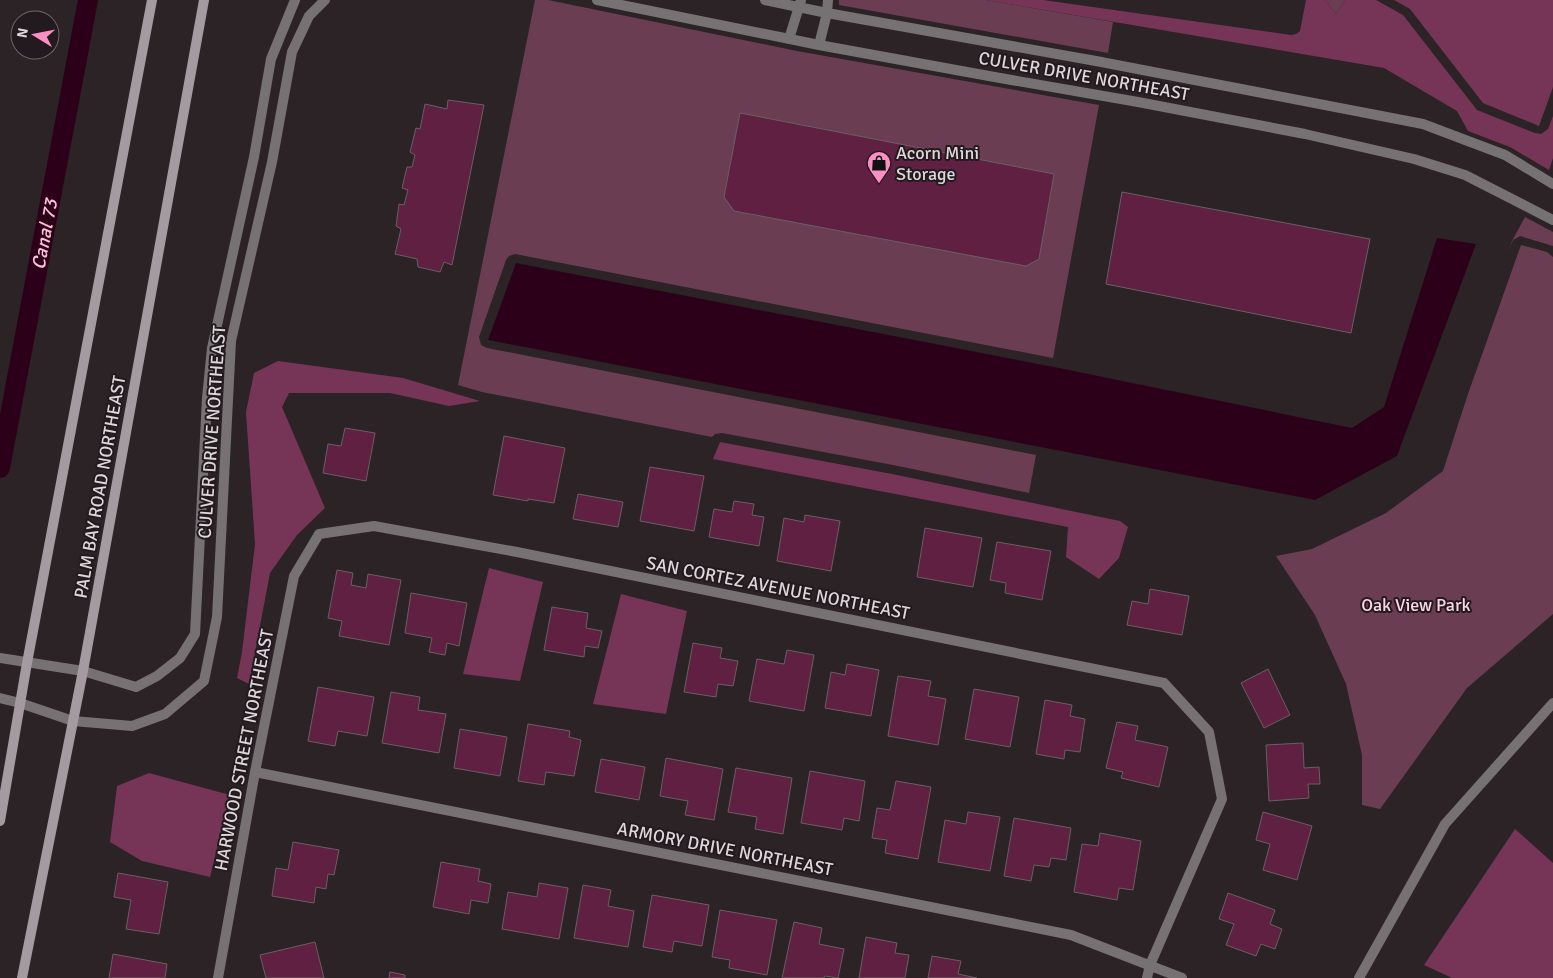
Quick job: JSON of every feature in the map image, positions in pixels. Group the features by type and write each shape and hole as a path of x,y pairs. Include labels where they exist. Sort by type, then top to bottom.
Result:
{"main road":[{"path":"0,821 27,663 152,0"},
{"name":"PALM BAY ROAD NORTHEAST","path":"22,978 83,671 204,0"}],"street":[{"name":"CULVER DRIVE NORTHEAST","path":"83,671 136,687 158,676 180,658 195,634 207,398 212,348 254,157 271,59 295,0"},
{"name":"CULVER DRIVE NORTHEAST","path":"0,698 73,721 132,726 166,714 204,681 217,616 231,340 272,162 292,52 308,16 325,0"},
{"name":"CULVER DRIVE NORTHEAST","path":"597,0 819,45 1305,134 1414,159 1465,175 1553,220"},
{"name":"CULVER DRIVE NORTHEAST","path":"765,0 801,3 827,13 1116,65 1423,124 1505,155 1553,184"},
{"path":"819,45 827,13 828,0"},
{"path":"789,39 801,3"},
{"name":"SAN CORTEZ AVENUE NORTHEAST","path":"319,534 374,526 526,554 1164,682 1209,732 1222,799 1150,965"},
{"name":"HARWOOD STREET NORTHEAST","path":"218,978 255,772 294,576 319,534"},
{"path":"0,658 83,671"},
{"path":"1359,978 1445,824 1553,703"},
{"name":"ARMORY DRIVE NORTHEAST","path":"255,772 1072,935 1182,978"},
{"path":"1147,978 1150,965"}],"green space":[{"path":"535,0 548,0 797,51 1099,105 1053,358 515,254 509,256 506,260 479,337 481,345 487,348 1036,455 1029,493 722,433 715,434 712,437 482,392 458,385"},
{"path":"839,0 986,0 1113,22 1108,53 839,5"},
{"path":"1325,0 1345,0 1336,14"},
{"path":"1525,217 1553,232 1553,246 1520,236 1513,240 1508,252 1512,241"},
{"name":"Oak View Park","path":"1521,245 1547,252 1553,257 1553,614 1467,688 1380,809 1362,805 1362,755 1346,684 1315,615 1276,556 1312,549 1386,513 1443,471"}],"shaded area":[{"path":"986,0 1043,0 1291,35 1300,31 1306,0 1325,0 1336,14 1345,0 1376,0 1403,15 1477,110 1541,134 1548,129 1553,116 1553,158 1549,170 1510,147 1468,131 1457,111 1384,68"},
{"path":"1394,0 1553,0 1553,87 1539,126 1483,103 1410,9"},
{"path":"1437,238 1476,244 1397,456 1315,500 488,340 516,263 1059,368 1352,428 1384,407"},
{"path":"278,361 403,378 480,401 449,406 390,393 289,393 282,407 325,508 297,535 270,573 249,684 237,678 255,544 246,412 254,373"},
{"path":"720,442 892,474 1120,521 1128,527 1119,558 1099,579 1066,557 1068,527 713,459"},
{"path":"489,568 543,582 520,681 463,674"},
{"path":"621,594 687,611 666,714 593,704"},
{"path":"149,773 230,795 210,877 142,861 110,842 117,786"},
{"path":"1515,829 1553,863 1553,978 1452,978 1424,965"}],"building":[{"path":"448,100 484,105 452,265 444,262 440,272 418,267 417,259 395,254 401,229 396,226 399,204 404,205 408,190 402,188 407,167 412,167 415,155 410,152 416,128 420,129 425,104 447,109"},
{"path":"740,113 1054,174 1039,259 1026,266 734,211 724,197"},
{"path":"1122,192 1370,239 1351,333 1106,284"},
{"path":"345,428 375,433 366,481 323,473 328,444 341,446"},
{"path":"504,436 565,448 554,503 493,495"},
{"path":"650,467 704,476 694,531 640,521"},
{"path":"578,494 623,502 618,527 573,519"},
{"path":"734,501 754,504 752,515 764,517 759,546 709,537 714,509 732,512"},
{"path":"805,515 840,521 831,571 777,561 784,518 804,522"},
{"path":"925,528 982,538 973,587 917,577"},
{"path":"997,542 1051,551 1042,600 1005,593 1006,583 990,580"},
{"path":"337,570 353,573 351,585 366,588 368,574 401,580 389,645 339,636 342,621 328,618"},
{"path":"1150,589 1189,596 1182,635 1127,625 1132,601 1148,604"},
{"path":"411,593 467,603 459,646 447,643 445,655 429,652 432,638 405,633"},
{"path":"552,607 588,613 586,628 602,631 598,648 585,646 584,657 544,650"},
{"path":"693,643 722,648 720,658 738,661 733,686 718,684 716,697 684,692"},
{"path":"787,650 814,655 804,711 749,701 757,659 784,664"},
{"path":"847,664 879,670 871,716 825,708 831,672 845,675"},
{"path":"1268,669 1290,715 1264,728 1241,683"},
{"path":"898,676 931,681 928,696 946,699 938,745 888,736"},
{"path":"318,687 374,697 367,736 338,731 335,746 308,741"},
{"path":"974,689 1019,697 1010,747 965,739"},
{"path":"391,692 420,697 418,710 446,714 439,753 382,743"},
{"path":"1045,700 1072,705 1070,716 1085,719 1080,752 1065,750 1064,759 1036,754"},
{"path":"1117,722 1138,726 1135,740 1168,747 1159,787 1121,778 1123,772 1106,768"},
{"path":"528,724 570,731 569,737 581,740 574,776 546,772 544,785 518,781"},
{"path":"460,729 507,737 500,776 454,768"},
{"path":"1303,743 1304,768 1319,767 1320,784 1308,784 1309,798 1269,801 1266,745"},
{"path":"666,758 723,769 714,820 685,815 688,801 660,796"},
{"path":"601,759 645,767 639,800 595,792"},
{"path":"736,768 792,778 783,834 755,829 757,817 728,812"},
{"path":"810,771 865,781 859,821 844,818 842,830 801,823"},
{"path":"896,781 931,787 918,859 885,853 887,840 872,838 877,808 890,810"},
{"path":"968,812 1000,817 990,871 938,862 945,820 966,824"},
{"path":"1263,812 1312,826 1297,880 1263,870 1270,844 1256,840"},
{"path":"1014,818 1071,828 1066,860 1051,858 1049,867 1034,865 1031,881 1004,876"},
{"path":"1100,833 1141,841 1133,890 1119,888 1117,900 1074,892 1082,844 1098,846"},
{"path":"293,842 339,850 334,875 328,874 326,889 316,887 314,903 272,896 276,868 288,870"},
{"path":"441,862 480,869 478,881 491,884 488,903 471,900 469,914 433,907"},
{"path":"118,873 168,882 159,934 126,929 131,900 114,897"},
{"path":"539,883 568,888 559,939 502,929 508,892 537,897"},
{"path":"583,885 611,890 608,906 634,911 628,947 574,938"},
{"path":"1228,893 1275,910 1270,924 1282,929 1275,949 1261,944 1256,956 1226,945 1234,924 1219,919"},
{"path":"652,895 709,905 702,946 674,941 672,952 643,947"},
{"path":"720,910 777,920 767,975 729,968 730,960 712,957"},
{"path":"794,922 822,928 819,944 844,949 838,978 825,976 824,978 782,978"},
{"path":"866,937 897,943 895,953 909,955 905,978 859,978"},
{"path":"315,942 324,978 266,978 260,955"},
{"path":"113,954 167,964 165,978 109,978"},
{"path":"932,956 961,961 958,974 977,978 928,978"},
{"path":"390,972 405,975 405,978 389,978"}],"waterway":[{"name":"Canal 73","path":"0,468 88,0"}],"place":[{"name":"Acorn Mini Storage","path":"879,184"}]}
